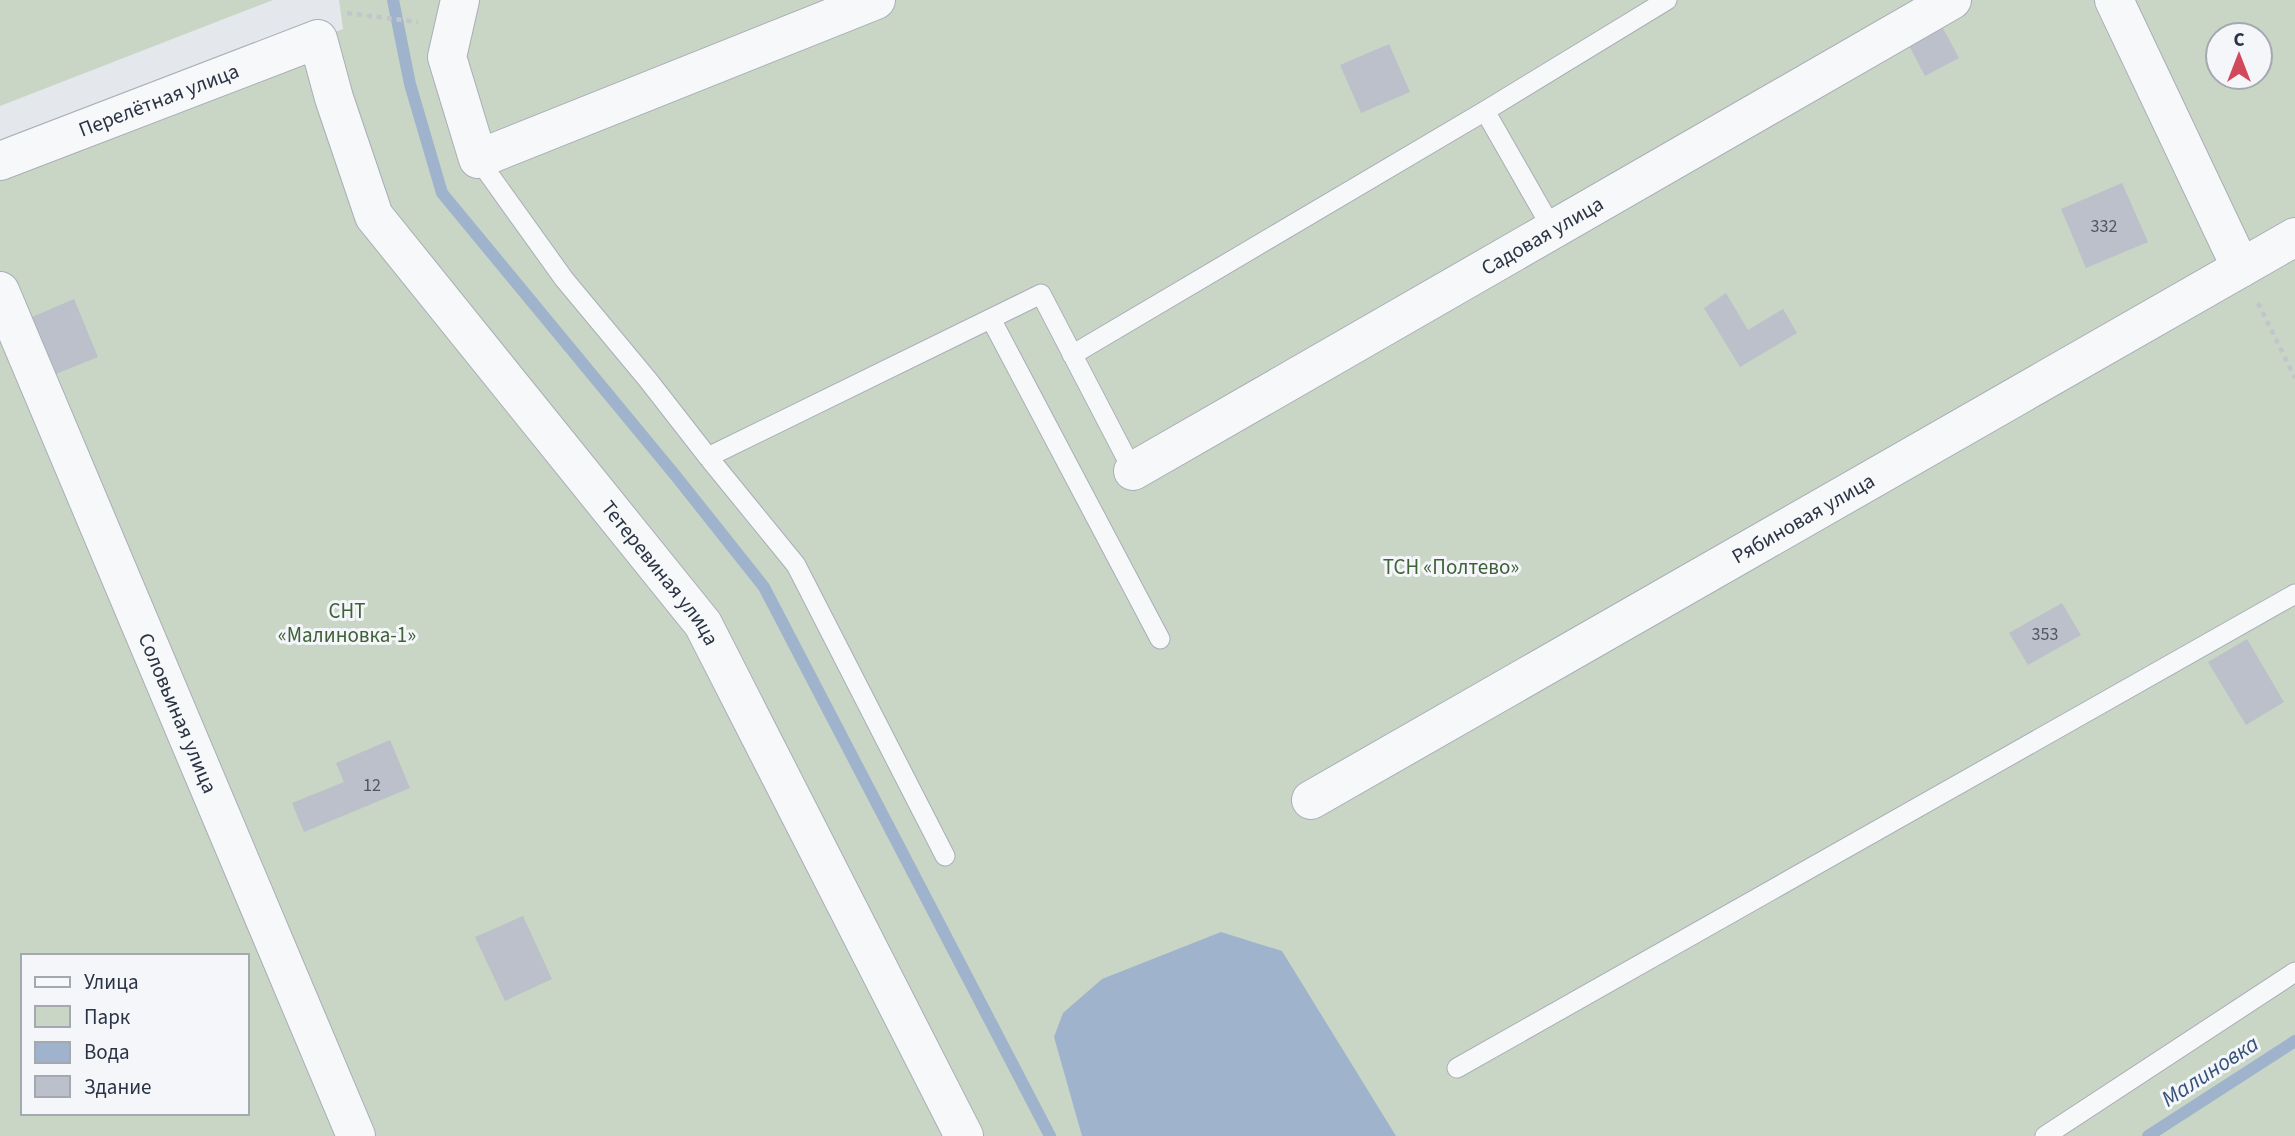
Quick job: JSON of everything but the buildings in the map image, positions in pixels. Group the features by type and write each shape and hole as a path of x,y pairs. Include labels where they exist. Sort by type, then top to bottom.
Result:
{"street":[{"path":"460,0 447,57 478,159 876,0"},
{"name":"Садовая улица","path":"1133,471 1952,0"},
{"path":"2114,0 2241,268"},
{"name":"Перелётная улица","path":"0,161 329,26"},
{"name":"Тетеревиная улица","path":"329,26 334,99 374,216 703,624 964,1136"},
{"name":"Рябиновая улица","path":"1311,800 2295,237"},
{"name":"Соловьиная улица","path":"0,291 356,1136"}],"lane":[{"path":"1072,355 1667,0"},
{"path":"1485,111 1553,230"},
{"path":"478,159 564,279 796,565 945,856"},
{"path":"708,457 1041,294 1133,471"},
{"path":"991,319 1160,639"},
{"path":"1457,1068 2295,594"},
{"path":"2045,1136 2295,972"}],"path":[{"path":"329,26 385,18 410,21"},
{"path":"2241,268 2295,378"}],"green space":[{"path":"0,0 273,0 0,106"},
{"name":"ТСН «Полтево»","path":"339,0 2295,0 2295,1136 0,1136 0,161 343,29"}],"water":[{"path":"1221,932 1282,951 1396,1136 1082,1136 1054,1037 1063,1013 1102,979"}],"waterway":[{"path":"393,0 410,84 442,193 764,587 1050,1136"},
{"name":"Малиновка","path":"2148,1136 2295,1041"}],"park label":[{"name":"СНТ «Малиновка-1»","path":"347,623"}]}
